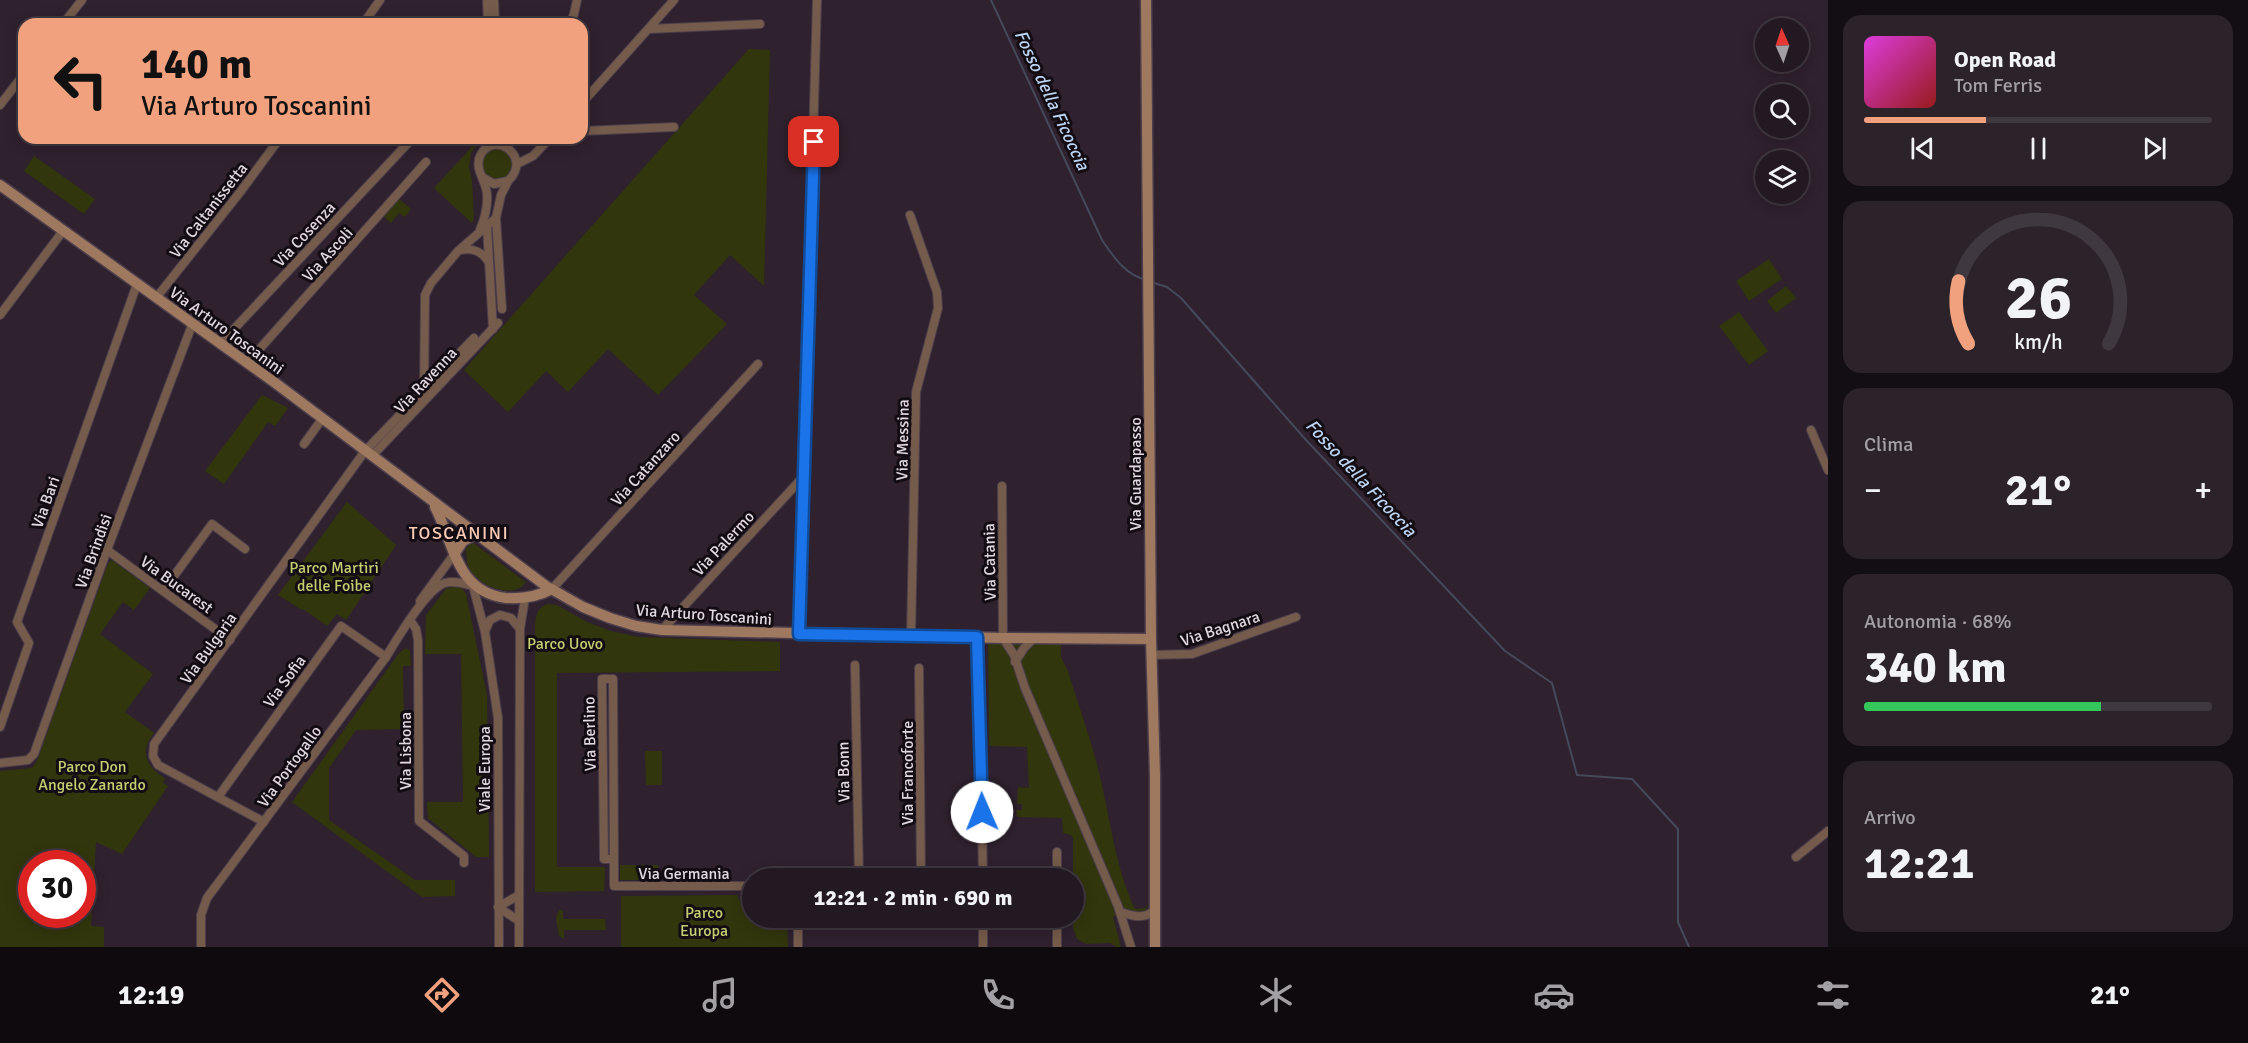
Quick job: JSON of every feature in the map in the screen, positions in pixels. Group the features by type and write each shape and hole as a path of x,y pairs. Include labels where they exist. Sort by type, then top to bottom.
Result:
{"street":[{"path":"68,18 82,0"},
{"path":"367,18 380,0"},
{"path":"487,0 488,18"},
{"path":"494,0 495,18"},
{"path":"572,18 577,0"},
{"path":"588,96 674,0"},
{"path":"799,634 818,0"},
{"name":"Via Guardapasso","path":"1146,0 1155,947"},
{"path":"649,28 760,24"},
{"path":"0,105 18,82"},
{"path":"588,131 674,128"},
{"name":"Via Caltanissetta","path":"156,298 276,144"},
{"name":"Via Cosenza","path":"220,344 407,144"},
{"path":"487,148 489,144"},
{"path":"502,309 496,218 501,195 516,170 517,164 514,154 504,144"},
{"path":"517,164 533,156 544,144"},
{"path":"501,293 490,293 489,262 483,229 487,210 487,194 478,164 482,152 487,148 499,145 506,147"},
{"name":"Via Ascoli","path":"248,363 426,162"},
{"path":"482,177 494,184 508,181"},
{"name":"Via Arturo Toscanini","path":"0,185 248,363 534,578 583,607 610,618 636,626 662,630 1151,639"},
{"name":"Via Messina","path":"910,215 937,292 939,308 916,392 911,636"},
{"path":"424,391 424,295 458,251 496,218"},
{"path":"0,315 63,231"},
{"path":"458,251 476,250 483,253 489,262"},
{"name":"Via Bari","path":"0,727 29,643 17,622 137,284"},
{"name":"Via Ravenna","path":"368,454 495,326 490,293"},
{"name":"Via Brindisi","path":"0,763 27,760 34,754 107,550 192,325"},
{"path":"368,454 474,338"},
{"name":"Via Catanzaro","path":"552,589 758,364"},
{"path":"304,444 322,419"},
{"path":"1810,430 1828,470"},
{"name":"Via Bulgaria","path":"264,822 158,765 152,750 154,744 368,454"},
{"name":"Via Palermo","path":"662,630 805,475"},
{"name":"Via Catania","path":"1002,486 1004,638"},
{"name":"Via Arturo Toscanini","path":"433,502 459,565 473,586"},
{"path":"163,591 212,524 245,549"},
{"path":"455,553 464,541 476,534"},
{"name":"Via Bucarest","path":"107,550 230,640"},
{"name":"Via Portogallo","path":"419,608 420,599 455,553"},
{"path":"519,947 520,629 525,598 534,578"},
{"name":"Via Portogallo","path":"201,947 202,907 386,657 419,608 433,591 444,583 453,582 473,586"},
{"path":"473,586 496,596 525,598 552,589"},
{"name":"Viale Europa","path":"473,586 485,632 498,718 499,947"},
{"path":"485,632 490,620 500,615 511,618 520,629"},
{"name":"Via Bagnara","path":"1151,655 1192,654 1296,616"},
{"name":"Via Lisbona","path":"410,620 416,629 418,640 419,821 464,856 464,863"},
{"name":"Via Sofia","path":"218,797 341,626 386,657"},
{"path":"977,637 983,868"},
{"path":"1004,638 1014,655 1120,912 1131,947"},
{"path":"1015,662 1034,638"},
{"name":"Via Bonn","path":"855,665 859,868"},
{"name":"Via Francoforte","path":"920,668 921,868"},
{"name":"Via Berlino","path":"614,859 604,859 602,680 613,679 614,859 614,886"},
{"path":"1796,857 1828,831"},
{"path":"1057,852 1057,868"},
{"name":"Via Germania","path":"614,886 742,886"},
{"path":"519,895 498,907 519,921"},
{"path":"1120,912 1141,917 1155,910"},
{"path":"798,928 798,947"},
{"path":"983,928 983,947"},
{"path":"1057,928 1057,947"}],"green space":[{"path":"749,49 770,50 764,286 730,255 694,295 727,324 658,395 608,349 568,392 546,371 508,412 464,370"},
{"path":"474,144 478,144 471,153 469,167 472,180 474,219 472,223 434,188"},
{"path":"497,148 508,153 513,164 508,175 497,180 486,175 481,164 486,153"},
{"path":"34,156 95,199 84,214 24,171"},
{"path":"398,198 411,209 405,217 399,213 391,223 382,215"},
{"path":"1769,259 1782,279 1749,301 1736,281"},
{"path":"1786,286 1796,298 1776,313 1767,301"},
{"path":"1739,312 1768,351 1749,365 1719,326"},
{"path":"262,395 288,408 275,426 268,422 224,484 205,471"},
{"name":"Parco Martiri delle Foibe","path":"347,502 396,545 346,620 337,614 327,626 278,595"},
{"path":"472,542 526,582 520,588 505,590 487,585 480,580 473,574 467,563 466,549"},
{"name":"Parco Don Angelo Zanardo","path":"112,560 150,588 134,610 123,602 100,634 153,674 125,712 154,733 147,746 147,758 153,769 165,778 163,783 168,786 122,854 96,842 96,850 18,850 18,928 104,927 104,947 0,947 0,771 32,768 37,761 108,563"},
{"path":"454,586 462,588 466,594 487,695 489,857 476,857 428,818 427,802 463,802 461,654 425,654 426,615 446,589"},
{"name":"Parco Uovo","path":"547,604 557,605 587,622 611,631 638,637 780,642 780,671 557,673 557,867 605,867 604,891 535,892 535,625 538,612"},
{"path":"992,642 1061,642 1061,657 1068,671 1094,753 1128,894 1135,909 1145,908 1148,903 1146,910 1137,912 1127,910 1113,917 1121,947 1110,943 1086,944 1077,939 1073,928 1084,928 1084,868 1073,868 1073,838 1063,833 1062,818 1017,817 1016,810 1022,810 1022,804 1017,804 1018,787 1029,788 1027,747 989,746 988,644"},
{"path":"406,648 410,651 411,666 403,666 404,729 356,730 329,768 329,820 415,880 455,880 455,896 422,897 292,802 399,653"},
{"path":"645,751 662,751 662,785 646,785"},
{"path":"620,865 658,865 658,880 620,880"},
{"name":"Parco Europa","path":"738,895 742,903 742,928 787,928 788,947 621,947 621,896"},
{"path":"559,910 563,910 563,919 605,919 606,930 564,930 564,938 562,938 559,936 556,918"}],"waterway":[{"name":"Fosso della Ficoccia","path":"991,0 1102,240 1115,259 1132,274 1146,280"},
{"name":"Fosso della Ficoccia","path":"1151,282 1167,287 1181,298 1306,440 1505,651 1552,683 1577,775 1632,779 1678,829 1678,922 1689,947"}],"district":[{"name":"TOSCANINI","path":"459,533"}],"route":[{"path":"814,142 799,634 977,637 982,812"}]}
